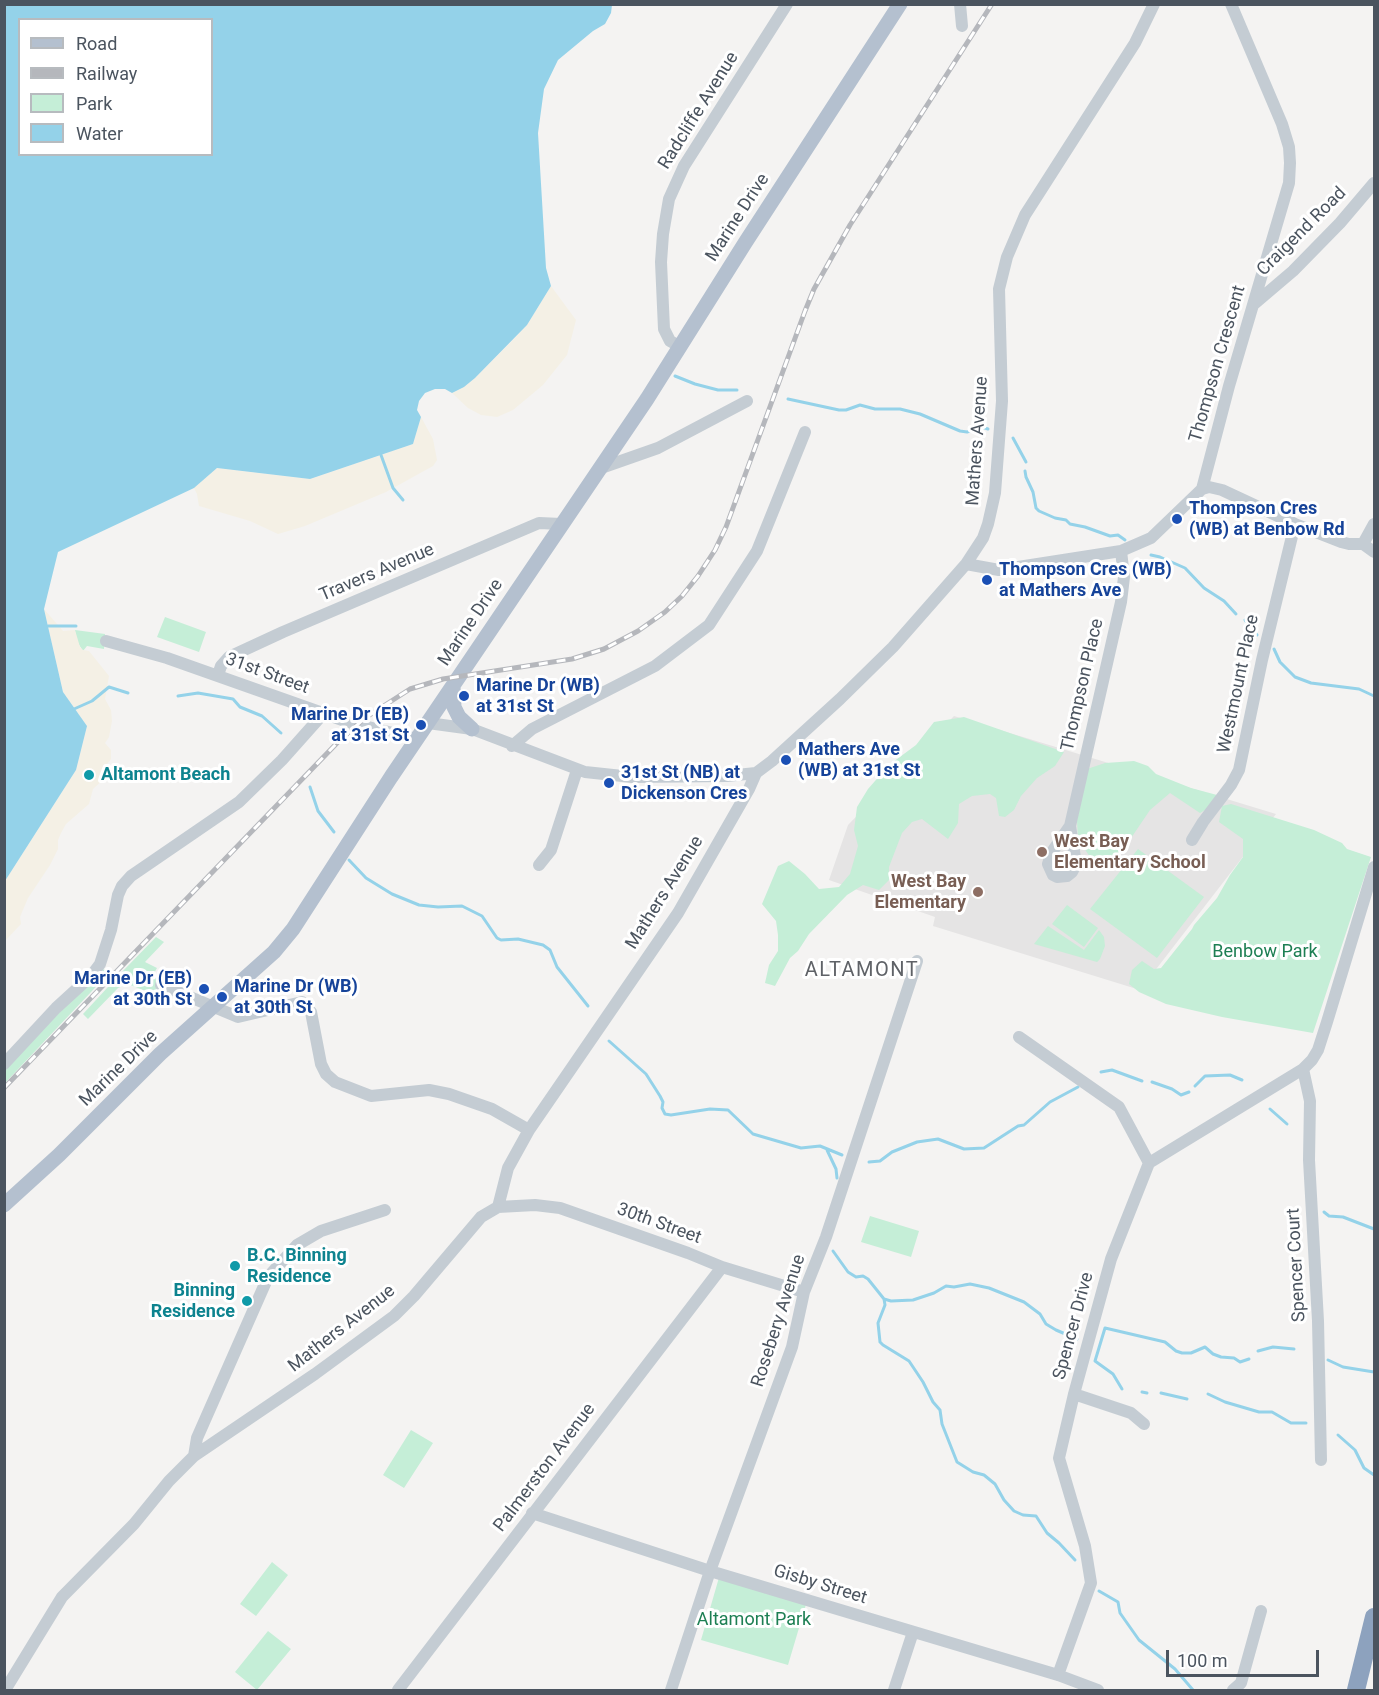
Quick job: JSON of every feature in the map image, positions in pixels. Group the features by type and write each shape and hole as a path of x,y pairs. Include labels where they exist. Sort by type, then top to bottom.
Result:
{"highway":[{"path":"1356,1690 1374,1617"}],"main road":[{"name":"Marine Drive","path":"4,1205 211,1008 274,952 293,929 417,739 647,399 900,4"},
{"path":"453,686 454,707 459,717 472,729"}],"street":[{"name":"Radcliffe Avenue","path":"679,346 670,340 664,329 663,234 669,199 684,166 787,4"},
{"path":"960,4 962,26"},
{"name":"Mathers Avenue","path":"6,1685 62,1597 134,1524 169,1481 194,1456 315,1374 394,1316 414,1296 481,1217 498,1207 508,1168 529,1130 678,913 756,773 840,699 886,654 966,564 985,531 995,493 1002,400 999,289 1007,257 1025,215 1135,43 1154,4"},
{"name":"Thompson Crescent","path":"1202,489 1229,386 1289,183 1290,163 1282,124 1231,4"},
{"name":"Craigend Road","path":"1253,305 1293,271 1374,183"},
{"path":"601,468 658,448 747,401"},
{"path":"512,746 532,729 656,666 709,625 757,551 805,432"},
{"path":"966,564 999,570 1121,551 1151,538 1202,489 1209,487 1222,490 1295,524 1341,542 1363,544 1374,552"},
{"name":"Travers Avenue","path":"218,675 221,666 229,657 325,614 539,523 561,524"},
{"name":"Westmount Place","path":"1192,840 1239,770 1262,660 1295,524"},
{"path":"1363,544 1374,524"},
{"name":"Thompson Place","path":"1070,826 1121,602 1124,577 1121,551"},
{"name":"31st Street","path":"106,641 218,675 323,714 417,739"},
{"path":"4,1064 56,1008 91,976 102,960 118,896 130,876 239,802 282,760 323,714"},
{"path":"428,723 472,729 577,770 632,777 727,776 756,773"},
{"path":"539,866 551,850 577,770"},
{"path":"1019,1037 1119,1107 1149,1162 1303,1070 1312,1060 1321,1041 1374,867"},
{"name":"Rosebery Avenue","path":"671,1690 710,1571 792,1347 804,1292 826,1237 917,961"},
{"path":"161,985 211,1008 238,1017 302,1002 311,1012 321,1064 326,1074 335,1082 371,1096 429,1090 449,1094 492,1109 529,1130"},
{"name":"Spencer Court","path":"1303,1070 1310,1101 1310,1160 1318,1321 1321,1460"},
{"name":"Spencer Drive","path":"1058,1675 1091,1583 1085,1546 1059,1458 1111,1259 1149,1162"},
{"name":"30th Street","path":"498,1207 535,1205 560,1208 722,1267 804,1292"},
{"path":"194,1456 197,1438 268,1277 297,1245 321,1231 385,1210"},
{"name":"Palmerston Avenue","path":"398,1690 722,1267"},
{"path":"1074,1394 1131,1413 1144,1424"},
{"name":"Gisby Street","path":"532,1513 710,1571 1058,1675 1098,1690"},
{"path":"1233,1690 1241,1683 1261,1611"},
{"path":"894,1690 913,1632"}],"shaded area":[{"name":"West Bay Elementary School","path":"954,716 1276,814 1140,990 933,926 935,917 829,880 848,825"}],"green space":[{"path":"165,617 206,632 199,652 157,637"},
{"path":"75,630 105,634 104,649 87,646 83,651 76,640"},
{"path":"964,717 1064,752 1055,766 1037,778 1021,796 1014,810 1005,817 999,816 996,798 990,794 972,796 959,804 958,823 948,839 922,819 912,822 902,833 889,867 889,880 879,890 863,885 847,895 809,934 798,951 790,958 775,986 765,983 769,965 778,951 778,935 776,921 762,904 778,866 789,861 819,889 839,887 850,874 858,846 854,830 857,807 868,789 889,765 916,745 934,722"},
{"path":"1134,761 1148,766 1156,774 1191,788 1217,795 1213,805 1200,813 1170,793 1150,810 1110,869 1092,860 1078,839 1077,821 1087,769 1105,763"},
{"name":"Benbow Park","path":"1231,804 1314,830 1342,843 1347,849 1371,857 1313,1033 1222,1017 1166,1004 1139,992 1129,984 1132,970 1142,961 1154,969 1161,968 1217,898 1243,857 1243,839 1219,822 1222,806"},
{"path":"1138,849 1204,897 1157,958 1090,909"},
{"path":"1067,905 1098,928 1084,947 1052,924"},
{"path":"1048,926 1084,950 1099,930 1104,937 1105,946 1100,959 1097,962 1034,944"},
{"path":"156,937 164,942 145,962 157,968 153,975 162,980 153,994 128,984 118,988 88,1019 83,1014 120,974 129,978 121,973"},
{"path":"104,969 109,973 5,1083 5,1070 31,1040"},
{"path":"870,1216 919,1231 911,1257 861,1242"},
{"path":"411,1430 433,1443 404,1488 383,1475"},
{"path":"272,1562 288,1575 256,1616 240,1604"},
{"name":"Altamont Park","path":"720,1574 807,1601 788,1665 701,1640"},
{"path":"268,1631 291,1649 257,1690 235,1672"}],"sand":[{"path":"551,286 576,320 567,355 543,385 513,410 497,417 481,415 468,408 452,393 475,378 527,325"},
{"path":"421,417 433,439 437,460 433,466 386,492 305,526 278,534 250,521 199,506 194,488 217,468 310,479 413,444"},
{"name":"Altamont Beach","path":"44,609 63,631 75,630 80,647 89,651 109,676 105,699 111,710 112,721 109,737 105,743 111,750 111,759 104,768 104,779 93,789 89,804 66,824 50,865 28,898 20,917 21,924 5,941 5,881 76,770 87,726 63,692"}],"water":[{"path":"5,4 612,5 611,13 605,24 558,60 544,89 538,133 546,268 551,286 527,325 475,378 452,393 445,389 435,389 425,393 419,401 417,410 421,417 413,444 310,479 217,468 194,488 58,552 44,609 63,692 87,726 76,770 5,881"}],"waterway":[{"path":"675,376 718,390 737,390"},
{"path":"788,399 839,410 860,405 875,409 900,409 920,414 960,431 967,432 982,427 988,429"},
{"path":"1013,438 1026,462"},
{"path":"381,455 393,488 403,500"},
{"path":"1025,471 1036,508 1039,511 1066,520 1070,524 1110,536 1118,535 1125,540"},
{"path":"1151,555 1185,568 1204,588 1224,601 1236,614"},
{"path":"1245,620 1257,635"},
{"path":"48,626 76,626"},
{"path":"1274,649 1280,662 1295,677 1311,683 1359,689 1374,696"},
{"path":"74,709 92,701 109,687 128,693"},
{"path":"178,696 198,693 233,699 240,707 262,716 281,733"},
{"path":"310,787 318,811 334,832"},
{"path":"349,860 366,878 392,894 419,905 462,906 482,916 497,938 501,940 518,939 543,945 550,950 557,967 588,1006"},
{"path":"609,1041 646,1074 663,1102 662,1108 665,1114 710,1109 728,1110 753,1134 801,1148 820,1146 842,1155"},
{"path":"1101,1072 1112,1070 1142,1081"},
{"path":"1195,1086 1205,1076 1230,1075 1242,1080"},
{"path":"1152,1082 1181,1095 1189,1092"},
{"path":"869,1162 880,1161 892,1152 917,1142 938,1139 964,1149 984,1148 1018,1126 1024,1125 1050,1102 1078,1087"},
{"path":"1270,1109 1287,1124"},
{"path":"827,1150 836,1169 837,1178"},
{"path":"1324,1212 1329,1216 1343,1217 1374,1229"},
{"path":"833,1251 848,1272 856,1277 863,1276 868,1279 884,1299 913,1300 946,1286 970,1284 989,1288 1024,1302 1040,1314 1046,1324 1077,1339"},
{"path":"884,1299 885,1305 878,1323 880,1342 909,1361 923,1382 933,1402 940,1410 942,1424 957,1462 973,1472 984,1475 995,1484 1004,1500 1014,1511 1023,1515 1036,1516 1047,1533 1075,1560"},
{"path":"1122,1389 1113,1374 1095,1361 1105,1328 1165,1342 1182,1353 1191,1353 1205,1347 1221,1357 1234,1358 1240,1362 1249,1359"},
{"path":"1258,1351 1273,1347 1294,1349"},
{"path":"1328,1360 1343,1367 1374,1372"},
{"path":"1142,1392 1147,1393"},
{"path":"1161,1393 1187,1399"},
{"path":"1208,1394 1225,1402 1259,1412 1272,1412 1291,1423 1306,1423"},
{"path":"1338,1435 1355,1450 1364,1468 1374,1475"},
{"path":"1099,1591 1118,1602 1120,1613 1139,1640 1175,1669 1193,1690"}],"railway":[{"path":"4,1088 338,742 365,718 410,689 443,679 572,659 604,649 638,631 665,612 682,596 715,550 726,527 814,289 850,225 992,4"}],"place":[{"name":"Thompson Cres (WB) at Benbow Rd","path":"1177,519"},
{"name":"Thompson Cres (WB) at Mathers Ave","path":"987,580"},
{"name":"Marine Dr (WB) at 31st St","path":"464,696"},
{"name":"Marine Dr (EB) at 31st St","path":"421,725"},
{"name":"Mathers Ave (WB) at 31st St","path":"786,760"},
{"name":"Altamont Beach","path":"89,775"},
{"name":"31st St (NB) at Dickenson Cres","path":"609,783"},
{"name":"West Bay Elementary School","path":"1042,852"},
{"name":"West Bay Elementary","path":"978,892"},
{"name":"Marine Dr (EB) at 30th St","path":"204,989"},
{"name":"Marine Dr (WB) at 30th St","path":"222,997"},
{"name":"B.C. Binning Residence","path":"235,1266"},
{"name":"Binning Residence","path":"247,1301"}],"district":[{"name":"ALTAMONT","path":"862,971"}]}
